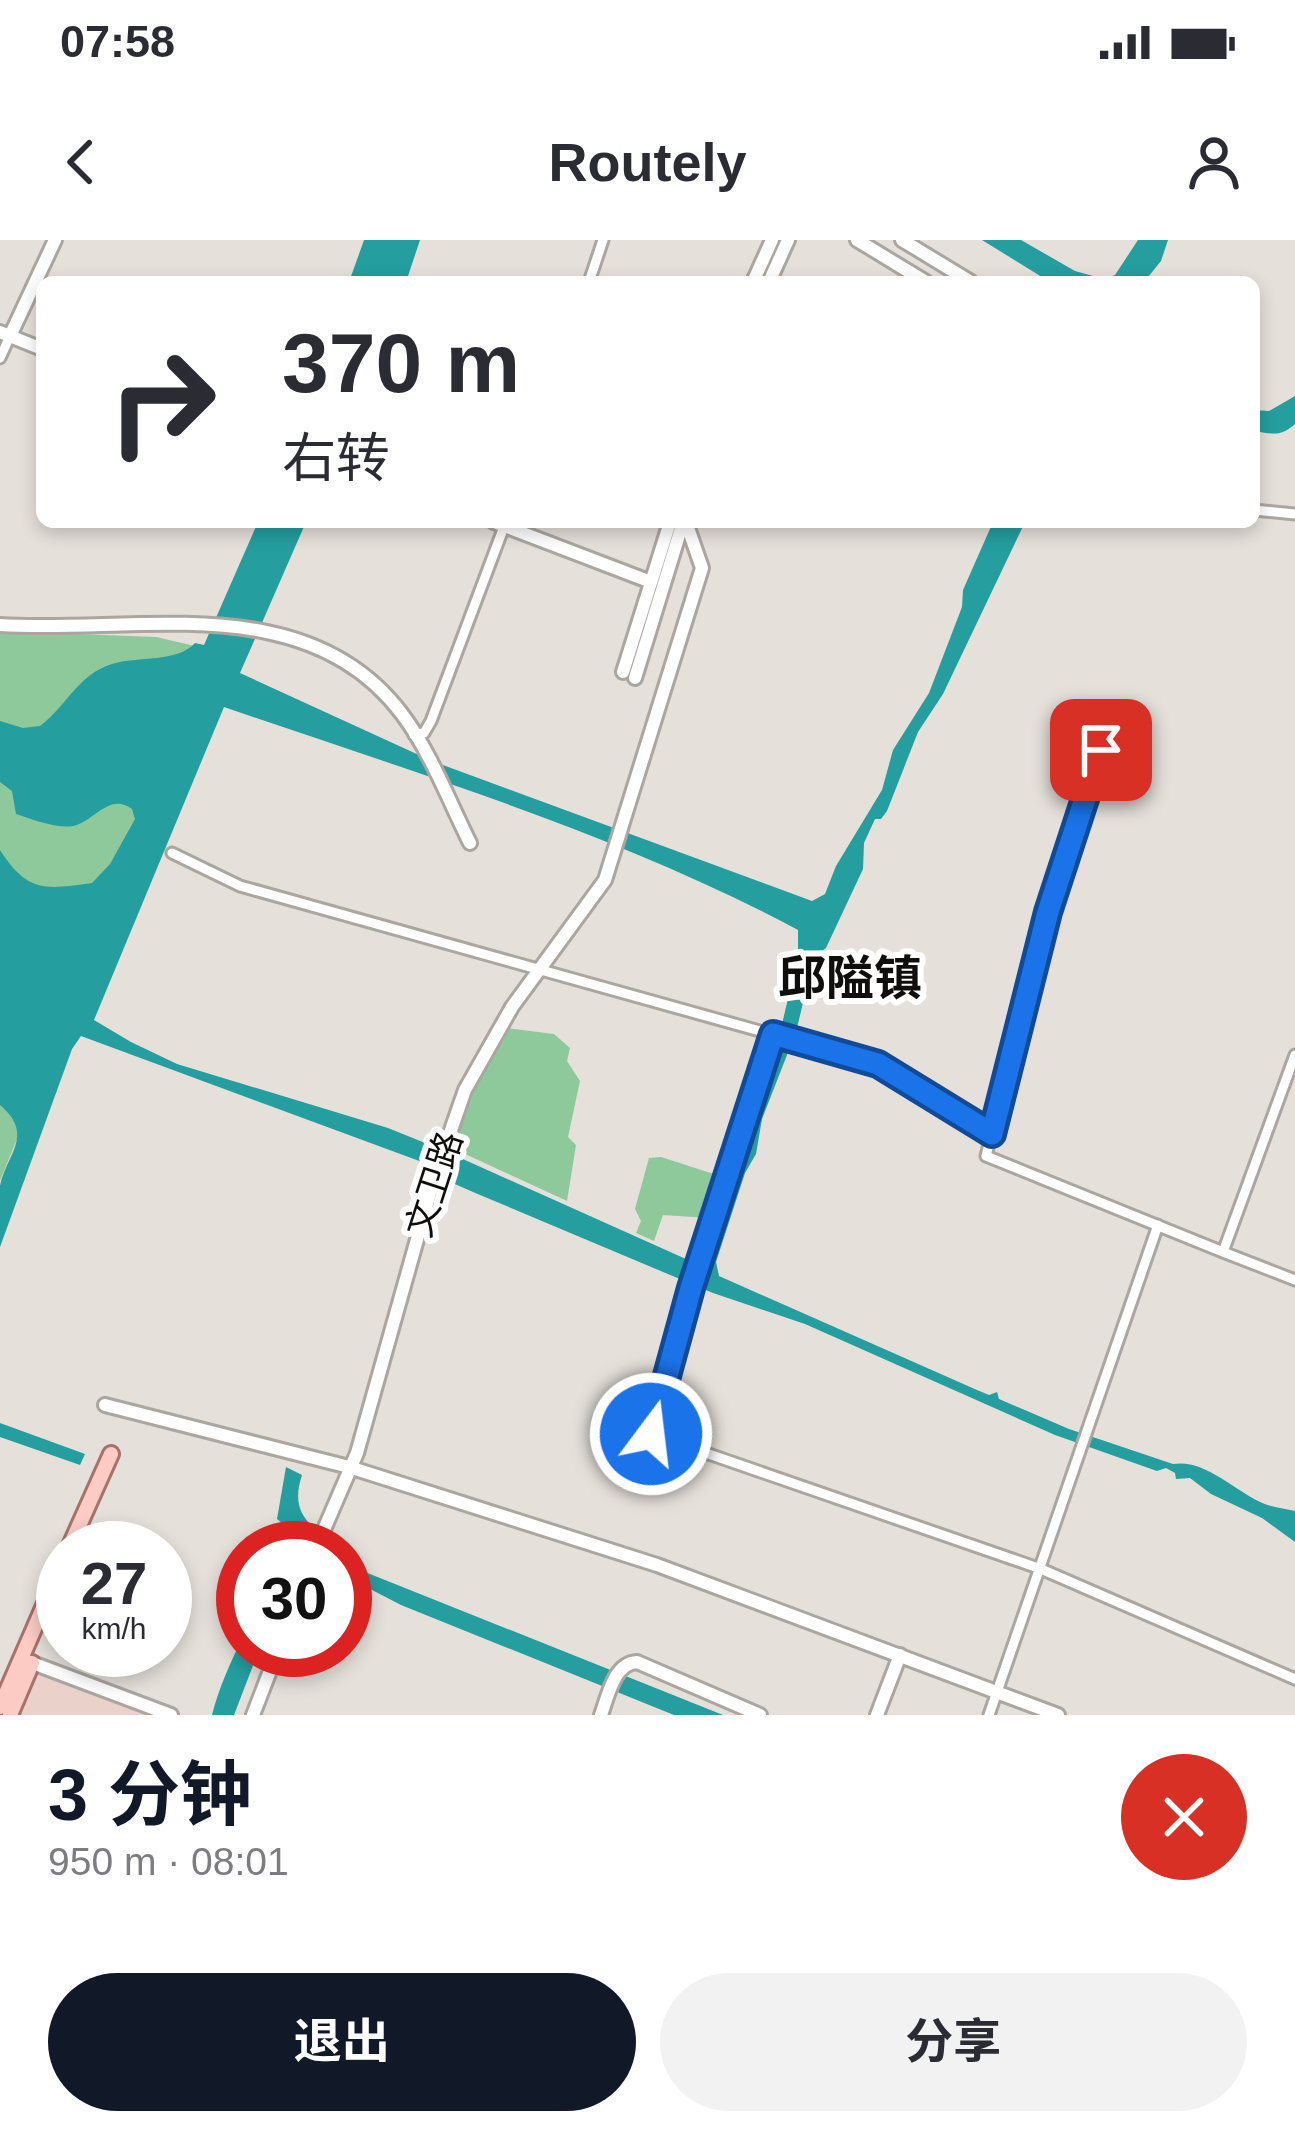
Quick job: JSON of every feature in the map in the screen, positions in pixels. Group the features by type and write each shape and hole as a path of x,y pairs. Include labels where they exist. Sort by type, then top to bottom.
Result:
{"main road":[{"path":"81,1521 111,1454"},
{"path":"10,1715 36,1634"},
{"path":"0,1707 26,1661"}],"street":[{"path":"0,358 5,334 55,240"},
{"path":"591,276 604,240"},
{"path":"756,276 772,240"},
{"path":"772,276 788,240"},
{"path":"856,240 916,276"},
{"path":"902,240 961,276"},
{"path":"5,334 36,347"},
{"path":"1260,511 1295,514"},
{"path":"414,734 424,734 431,721 499,528"},
{"path":"514,528 651,582"},
{"path":"668,528 629,675 682,528"},
{"name":"文卫路","path":"327,1521 350,1468 434,1179 465,1090 512,1007 604,880 702,568 686,528"},
{"path":"0,625 191,621 271,632 331,652 402,714 470,843"},
{"path":"1101,750 1048,912 986,1156 1295,1280"},
{"path":"172,853 240,886 878,1064 992,1134"},
{"path":"773,1034 691,1288 651,1434 1041,1569 1295,1679"},
{"path":"1223,1252 1295,1055"},
{"path":"989,1715 1158,1225"},
{"path":"105,1405 350,1468 657,1565 1058,1715"},
{"path":"877,1715 900,1655"},
{"path":"26,1661 171,1715"},
{"path":"601,1715 621,1667 637,1662 760,1715"},
{"path":"254,1715 268,1677"}],"shaded area":[{"path":"33,1673 149,1715 16,1715"}],"green space":[{"path":"0,631 156,637 195,646 116,895 0,1181"},
{"path":"498,1027 554,1034 570,1048 567,1061 580,1081 568,1137 576,1145 567,1201 452,1148"},
{"path":"661,1157 720,1176 708,1218 663,1215 654,1241 636,1233 641,1221 635,1209 649,1158"}],"water":[{"path":"364,240 420,240 408,276 351,276"},
{"path":"982,240 1021,240 1075,271 1093,276 1040,276"},
{"path":"1138,240 1168,240 1161,261 1149,276 1112,276"},
{"path":"1295,396 1295,424 1290,428 1281,433 1260,432 1260,410 1269,411"},
{"path":"255,528 303,528 240,673 432,761 812,901 825,894 836,866 882,790 893,750 929,693 962,607 963,590 990,528 1022,528 943,694 918,732 887,811 875,819 864,843 863,869 826,948 814,957 796,1032 716,1262 719,1276 977,1390 989,1395 997,1392 999,1399 1069,1429 1173,1464 1195,1466 1262,1503 1295,1511 1295,1542 1190,1478 1176,1479 1166,1468 1157,1471 1055,1435 805,1324 713,1293 473,1192 448,1181 441,1169 81,1036 72,1049 0,1247 0,1186 17,1135 0,1105 0,850 19,874 38,885 92,883 110,864 135,819 132,809 116,804 73,826 16,814 12,791 0,782 0,721 23,728 40,726 100,669 178,654 195,643 204,645","holes":["224,707 588,834 798,930 798,957 782,1024 706,1268 445,1151 388,1128 177,1064 94,1020"]},
{"path":"0,1423 85,1454 80,1465 0,1437"},
{"path":"286,1467 302,1475 299,1506 308,1521 277,1519"},
{"path":"372,1575 723,1715 674,1715 372,1590"},
{"path":"225,1677 249,1677 234,1715 212,1715"}],"district":[{"name":"邱隘镇","path":"850,978"}],"route":[{"path":"651,1434 691,1288 773,1034 878,1064 992,1134 1048,912 1101,750"}]}
